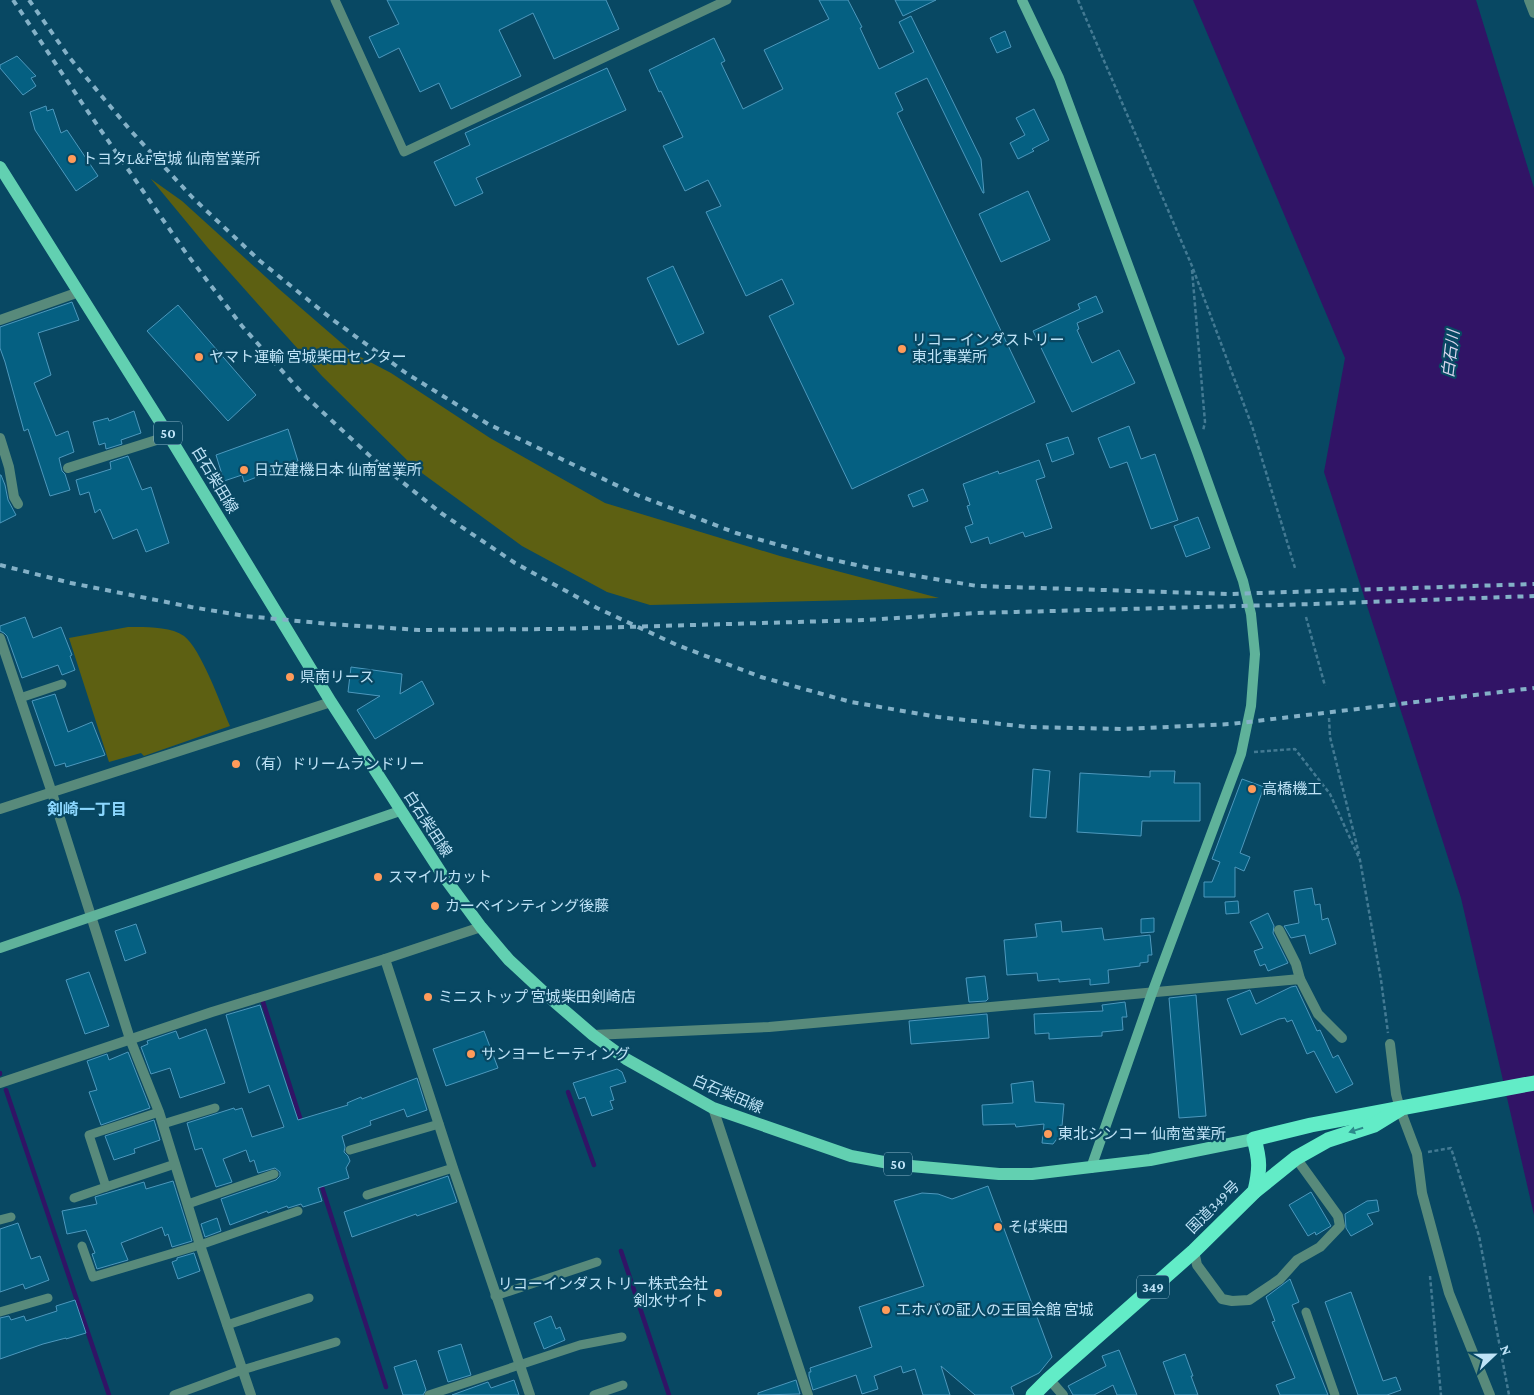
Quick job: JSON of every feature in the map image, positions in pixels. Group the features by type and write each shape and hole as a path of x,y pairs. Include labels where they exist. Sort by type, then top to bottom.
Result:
{"highway":[{"name":"349","path":"1254,1139 1311,1125 1534,1082"},
{"name":"349","path":"1255,1191 1296,1158 1328,1140 1374,1125 1400,1109"},
{"name":"国道349号","path":"1033,1395 1048,1379 1194,1251 1255,1191 1260,1172 1254,1139"}],"main road":[{"name":"白石柴田線","path":"0,166 169,436 331,702 442,874 481,927 509,960 593,1035 626,1058 713,1108 852,1156 900,1164 999,1174 1032,1174 1150,1160 1254,1139"}],"street":[{"path":"1022,0 1060,78 1197,452 1243,581 1254,631 1256,654 1252,706 1240,754 1152,993 1091,1168"},
{"path":"1529,0 1534,13"},
{"path":"0,320 79,292"},
{"path":"68,468 169,436"},
{"path":"0,438 9,468 14,498 18,504"},
{"path":"0,638 52,793 130,1039 159,1112 200,1245 251,1395"},
{"path":"0,809 331,702"},
{"path":"0,948 400,811"},
{"path":"0,1083 130,1039 481,927"},
{"path":"1279,930 1296,964 1300,979 1318,1014 1342,1038"},
{"path":"385,959 530,1395"},
{"path":"593,1035 769,1026 1300,979"},
{"path":"1390,1044 1396,1094 1417,1154 1422,1192 1449,1293 1490,1395"},
{"path":"713,1108 808,1395"},
{"path":"1194,1251 1197,1265 1222,1299 1232,1301 1249,1300 1280,1279 1297,1260 1320,1247 1340,1226 1338,1216 1296,1158"},
{"path":"1048,1379 1063,1395"}],"lane":[{"path":"335,0 404,152 727,0"},
{"path":"20,698 62,684"},
{"path":"163,1124 215,1108"},
{"path":"106,1187 89,1135 159,1112"},
{"path":"350,1150 439,1124"},
{"path":"74,1198 175,1164"},
{"path":"367,1195 453,1168"},
{"path":"188,1204 274,1174"},
{"path":"82,1246 93,1277 200,1245 298,1211"},
{"path":"0,1220 11,1216"},
{"path":"496,1296 596,1262"},
{"path":"0,1312 48,1298"},
{"path":"227,1325 309,1298"},
{"path":"1306,1312 1335,1395"},
{"path":"429,1395 580,1345 622,1337"},
{"path":"174,1395 242,1370 336,1342"},
{"path":"594,1395 623,1384"}],"path":[{"path":"1078,0 1192,266 1252,426 1295,568"},
{"path":"1192,266 1205,422 1197,452"},
{"path":"1306,617 1326,686"},
{"path":"1329,718 1330,737 1360,860 1390,1044"},
{"path":"1240,754 1296,748 1330,794 1360,860"},
{"path":"1417,1154 1452,1148 1479,1236 1509,1395"},
{"path":"1429,1270 1441,1395"}],"shaded area":[{"path":"151,179 182,201 353,353 391,373 490,438 605,503 780,556 939,598 650,605 607,592 522,546 415,468 322,376 208,248"},
{"path":"128,627 172,630 184,636 204,665 230,726 144,756 141,753 109,762 69,638"}],"water":[{"name":"白石川","path":"1193,0 1476,0 1534,188 1534,1215 1461,898 1324,472 1345,358"}],"building":[{"path":"387,0 606,0 619,29 554,59 533,13 499,30 521,76 451,109 439,83 420,92 399,48 379,58 369,37 399,24"},
{"path":"819,0 848,0 862,27 860,28 879,69 914,52 899,22 911,16 981,159 984,193 927,78 895,93 903,110 897,113 1035,402 852,489 769,316 794,304 782,279 746,296 706,212 721,206 708,180 685,191 663,146 683,137 649,70 714,38 725,61 721,63 743,109 783,89 764,50 829,19"},
{"path":"895,0 936,0 903,16"},
{"path":"1005,31 1011,47 997,53 990,38"},
{"path":"17,56 36,76 31,78 36,86 23,95 0,68 0,65"},
{"path":"607,68 626,110 476,178 483,193 455,206 434,162 470,145 465,133"},
{"path":"46,106 47,111 53,109 61,133 67,130 98,176 76,191 35,130 30,112"},
{"path":"1034,109 1049,140 1032,149 1034,151 1018,159 1010,143 1025,135 1016,118"},
{"path":"1028,191 1050,240 1001,262 979,214"},
{"path":"673,266 704,333 678,345 647,278"},
{"path":"1096,296 1103,312 1077,323 1079,329 1077,330 1092,363 1119,350 1135,383 1072,412 1033,331 1080,309 1078,304"},
{"path":"72,302 79,320 38,333 51,375 34,383 56,436 68,431 74,452 59,458 70,490 50,496 28,429 24,431 0,348 0,327"},
{"path":"178,305 256,395 228,421 147,331"},
{"path":"134,411 141,433 121,440 122,444 106,449 105,443 99,445 93,422 108,418 109,421"},
{"path":"1129,426 1141,459 1155,454 1178,520 1151,529 1127,462 1110,468 1098,438"},
{"path":"288,429 298,461 244,482 242,475 224,481 216,455"},
{"path":"1068,437 1074,454 1052,462 1046,444"},
{"path":"128,456 142,490 151,487 169,543 146,552 137,529 113,539 100,509 95,513 89,492 80,495 76,480 111,469 110,462"},
{"path":"1039,460 1045,477 1036,480 1052,528 1025,537 1023,532 990,544 988,537 971,543 965,527 973,524 967,506 970,505 963,484 998,471 999,474"},
{"path":"0,475 5,485 8,500 16,515 0,523"},
{"path":"923,489 928,501 913,507 908,495"},
{"path":"1198,517 1210,548 1186,557 1174,526"},
{"path":"25,617 33,638 61,627 72,655 70,656 75,670 62,675 58,665 22,678 7,636 0,631 0,626"},
{"path":"351,667 402,674 400,694 422,681 434,704 375,739 357,710 380,696 348,692"},
{"path":"55,694 68,732 92,722 105,755 66,767 65,763 55,766 32,701"},
{"path":"1033,769 1050,771 1046,818 1030,817"},
{"path":"1150,771 1175,771 1174,783 1200,783 1200,821 1142,821 1141,836 1077,832 1080,773 1150,777"},
{"path":"1242,779 1264,787 1240,853 1250,857 1244,871 1235,867 1235,897 1204,897 1204,882 1212,882 1220,862 1212,859"},
{"path":"1312,888 1315,905 1320,904 1322,920 1328,918 1336,944 1310,954 1305,935 1291,938 1284,926 1299,923 1294,891"},
{"path":"1238,901 1239,913 1226,914 1225,902"},
{"path":"1268,913 1274,926 1273,933 1288,963 1268,971 1265,964 1260,966 1254,951 1263,948 1250,922"},
{"path":"1154,918 1154,932 1141,933 1141,919"},
{"path":"1061,921 1062,932 1102,928 1104,940 1150,935 1152,955 1148,955 1148,962 1140,963 1140,966 1108,970 1109,983 1090,985 1090,979 1059,982 1059,979 1038,981 1037,973 1007,975 1004,940 1037,937 1035,924"},
{"path":"136,924 146,953 125,961 115,931"},
{"path":"89,972 109,1026 85,1034 66,980"},
{"path":"985,976 988,999 986,1001 969,1002 966,978"},
{"path":"1296,986 1317,1031 1320,1030 1333,1058 1338,1055 1353,1084 1336,1093 1314,1051 1307,1054 1292,1020 1287,1022 1285,1018 1279,1019 1241,1035 1227,999 1250,990 1256,1004"},
{"path":"1196,995 1206,1116 1179,1118 1169,998"},
{"path":"1125,1002 1127,1017 1122,1017 1123,1030 1102,1032 1102,1036 1049,1039 1049,1033 1035,1034 1034,1014 1103,1011 1102,1005"},
{"path":"260,1005 298,1120 348,1105 347,1103 361,1097 362,1099 417,1078 427,1110 407,1117 404,1109 370,1121 371,1125 342,1136 345,1147 344,1152 350,1161 346,1168 349,1178 318,1188 322,1201 303,1207 301,1204 288,1208 287,1206 268,1213 267,1211 230,1225 221,1199 276,1180 280,1176 280,1172 275,1168 258,1173 254,1160 250,1162 246,1150 223,1159 232,1182 216,1187 202,1148 195,1150 187,1123 234,1108 235,1110 242,1108 252,1137 284,1127 269,1085 249,1093 226,1015"},
{"path":"987,1014 989,1038 911,1044 909,1021"},
{"path":"206,1029 225,1083 180,1098 170,1068 151,1074 141,1047 148,1044 147,1041 176,1031 179,1039"},
{"path":"484,1031 498,1068 446,1086 433,1049"},
{"path":"128,1052 150,1108 101,1125 89,1092 97,1090 87,1061 107,1054 109,1060"},
{"path":"617,1069 622,1072 626,1082 610,1087 614,1100 610,1101 613,1109 592,1116 585,1097 579,1099 573,1083"},
{"path":"1033,1081 1035,1102 1064,1104 1062,1126 1060,1125 1059,1136 1053,1144 1042,1143 1044,1124 1016,1127 1015,1124 983,1125 982,1105 1013,1103 1011,1084"},
{"path":"154,1120 160,1140 134,1149 135,1153 114,1160 105,1136"},
{"path":"448,1176 457,1202 417,1216 416,1214 352,1237 344,1212"},
{"path":"173,1181 192,1241 172,1247 168,1234 165,1236 162,1227 121,1243 128,1260 97,1269 92,1254 95,1253 86,1230 67,1234 62,1211 97,1204 95,1197 144,1182 146,1189"},
{"path":"988,1186 1052,1357 1039,1373 1011,1387 1014,1395 975,1395 941,1366 950,1395 923,1395 915,1369 903,1373 901,1366 874,1376 878,1389 862,1394 856,1375 813,1390 809,1376 810,1368 872,1347 859,1307 924,1286 894,1201 922,1193 938,1194 952,1199"},
{"path":"1311,1192 1331,1226 1316,1235 1315,1232 1308,1236 1289,1205"},
{"path":"1377,1200 1379,1211 1367,1214 1373,1224 1351,1236 1346,1228 1345,1214 1367,1201"},
{"path":"217,1218 221,1231 205,1237 201,1224"},
{"path":"18,1223 31,1259 40,1256 49,1280 25,1289 23,1284 0,1292 0,1229"},
{"path":"194,1253 200,1271 178,1279 172,1262 177,1260 177,1258"},
{"path":"1290,1279 1299,1302 1292,1305 1328,1395 1280,1395 1276,1385 1295,1378 1272,1322 1275,1321 1266,1297"},
{"path":"1351,1292 1383,1381 1396,1377 1401,1390 1387,1395 1358,1395 1325,1302"},
{"path":"75,1300 86,1333 43,1344 0,1359 0,1318 9,1316 11,1320 24,1316 26,1321 57,1311 56,1306"},
{"path":"551,1316 556,1329 560,1327 565,1340 544,1349 534,1323"},
{"path":"461,1344 471,1375 448,1382 438,1351"},
{"path":"1119,1350 1137,1395 1117,1395 1113,1385 1094,1395 1073,1395 1068,1386 1106,1366 1102,1356"},
{"path":"1185,1354 1198,1395 1175,1395 1163,1362"},
{"path":"416,1360 426,1390 423,1395 403,1395 394,1367"},
{"path":"514,1380 519,1395 452,1395 488,1382 491,1388"},
{"path":"796,1380 800,1394 758,1395 758,1393"}],"waterway":[{"path":"263,1002 302,1124"},
{"path":"6,1090 109,1395"},
{"path":"568,1092 594,1165"},
{"path":"320,1181 386,1387"},
{"path":"621,1251 669,1395"}],"railway":[{"path":"13,0 186,253 242,326 302,393 371,457 441,513 515,563 597,608 677,645 761,677 851,702 938,717 1028,727 1123,729 1231,724 1534,688"},
{"path":"29,0 69,57 131,131 193,198 260,261 333,320 406,373 488,424 637,495 736,533 825,558 870,568 977,586 1229,594 1534,584"},
{"path":"0,565 71,583 245,616 419,630 555,629 866,620 977,613 1534,596"}],"place":[{"name":"トヨタL&F宮城 仙南営業所","path":"72,159"},
{"name":"リコー インダストリー 東北事業所","path":"902,349"},
{"name":"ヤマト運輸 宮城柴田センター","path":"199,357"},
{"name":"日立建機日本 仙南営業所","path":"244,470"},
{"name":"県南リース","path":"290,677"},
{"name":"（有）ドリームランドリー","path":"236,764"},
{"name":"高橋機工","path":"1252,789"},
{"name":"スマイルカット","path":"378,877"},
{"name":"カーペインティング後藤","path":"435,906"},
{"name":"ミニストップ 宮城柴田剣崎店","path":"428,997"},
{"name":"サンヨーヒーティング","path":"471,1054"},
{"name":"東北シンコー 仙南営業所","path":"1048,1134"},
{"name":"そば柴田","path":"998,1227"},
{"name":"リコーインダストリー株式会社 剣水サイト","path":"718,1293"},
{"name":"エホバの証人の王国会館 宮城","path":"886,1310"}],"district":[{"name":"剣崎一丁目","path":"87,809"}]}
